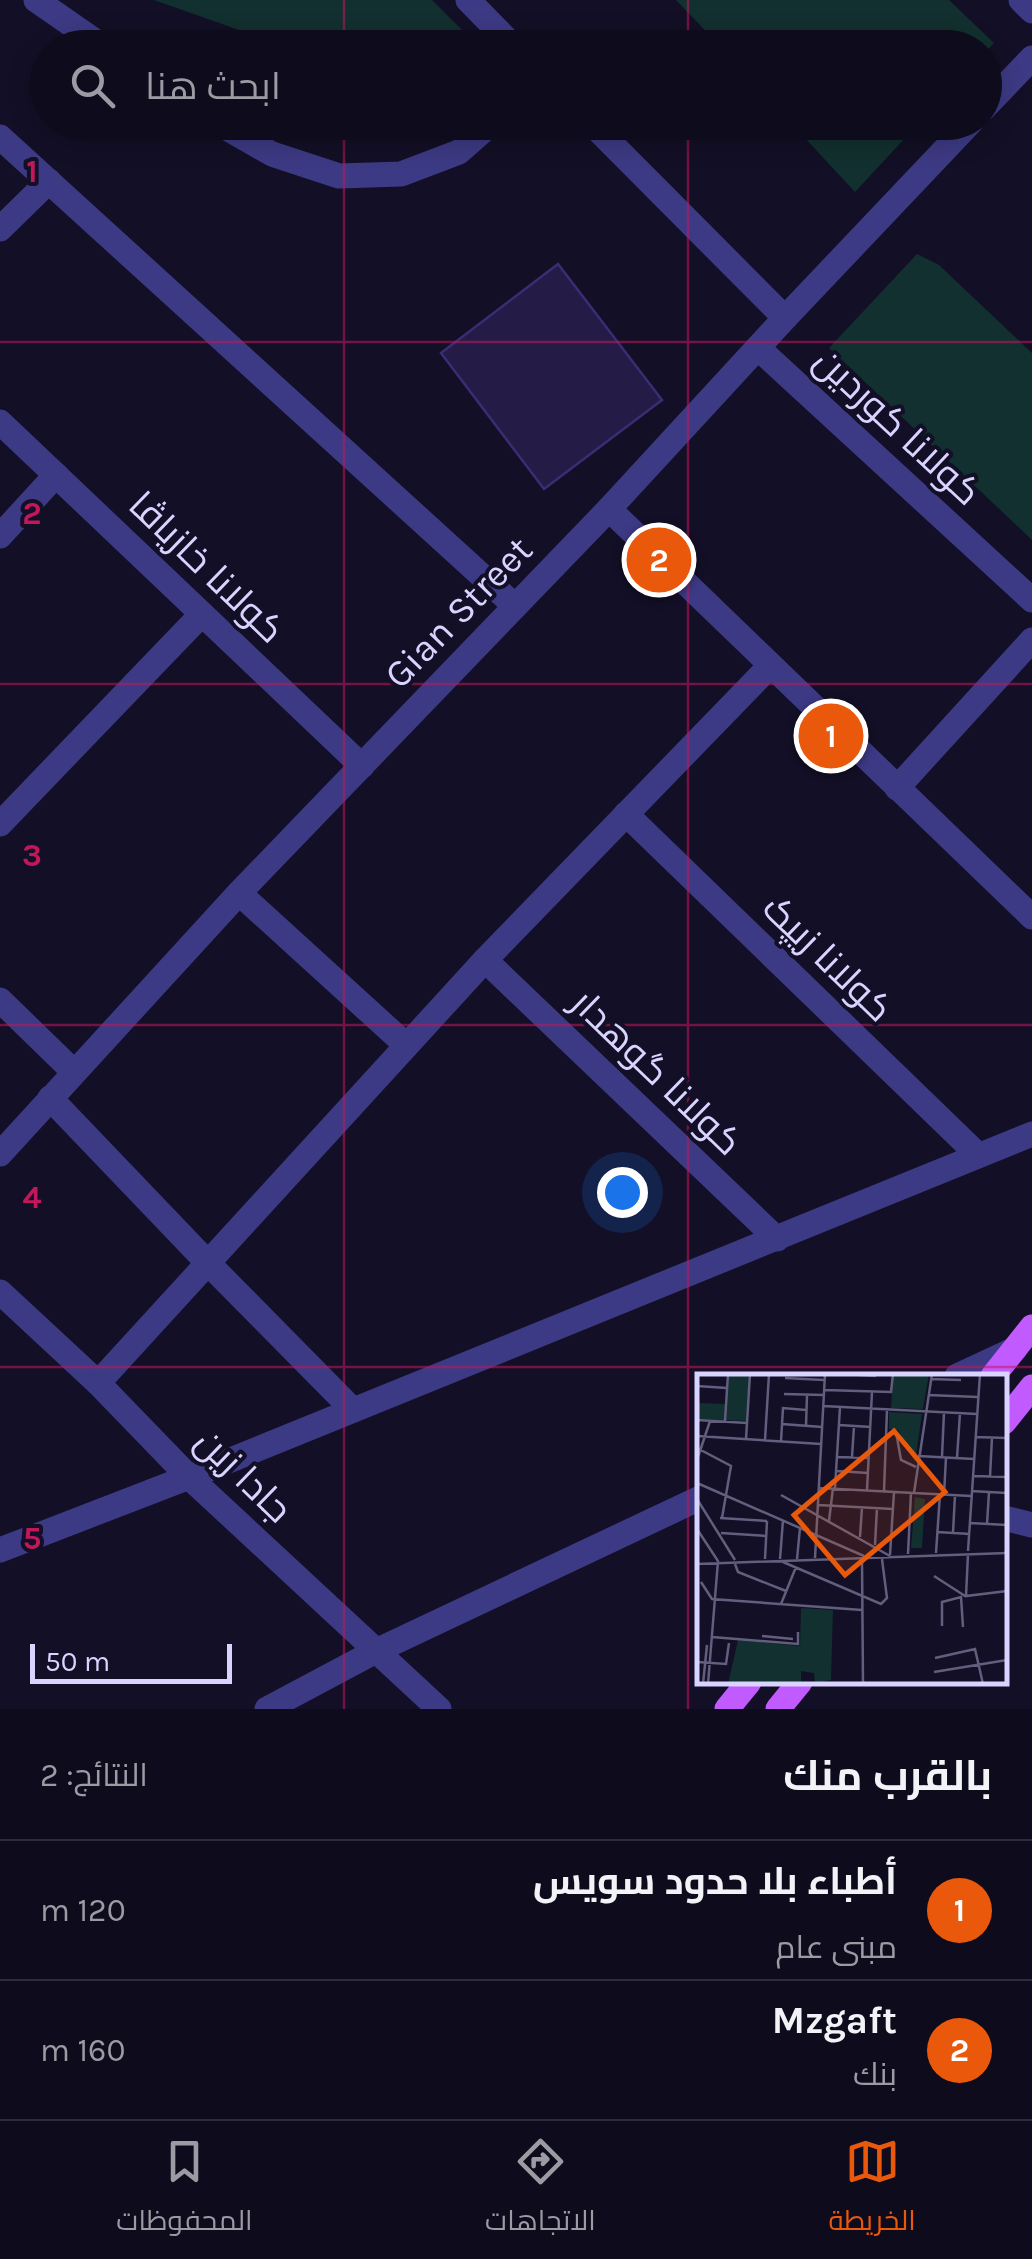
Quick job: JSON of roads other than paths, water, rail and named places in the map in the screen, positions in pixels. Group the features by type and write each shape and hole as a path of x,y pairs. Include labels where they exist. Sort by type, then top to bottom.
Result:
{"main road":[{"path":"995,1374 1032,1326"},
{"path":"727,1709 747,1684"}],"street":[{"path":"36,0 79,30"},
{"path":"468,0 498,30"},
{"path":"1021,0 1032,11"},
{"path":"1002,94 1026,76"},
{"path":"0,136 516,606"},
{"path":"248,140 272,154 339,176 402,174 458,152 472,140"},
{"name":"کولانا کوردین","path":"608,140 785,318"},
{"name":"Gian Street","path":"0,1154 238,893 516,606 954,140"},
{"path":"0,229 49,181"},
{"name":"کولانا کوردین","path":"758,348 1032,600"},
{"name":"کولانا خازیاڤا","path":"0,422 362,766"},
{"path":"0,536 56,475"},
{"path":"608,509 1032,917"},
{"path":"0,824 202,614"},
{"path":"897,788 1032,640"},
{"path":"98,1382 485,960 770,666"},
{"name":"کولانا زیپک","path":"626,814 978,1155"},
{"path":"238,893 406,1045"},
{"name":"کولانا گوهدار","path":"485,960 776,1239"},
{"path":"0,1000 74,1072"},
{"path":"50,1098 353,1410"},
{"path":"0,1550 190,1478 1032,1134"},
{"name":"جادا زین","path":"0,1292 98,1382 190,1478 439,1709"},
{"path":"961,1374 1015,1349"},
{"path":"268,1709 376,1651 697,1499"},
{"path":"1007,1519 1032,1525"}],"place":[{"name":"Mzgaft","path":"659,560"},
{"name":"أطباء بلا حدود سويس","path":"831,736"}]}
